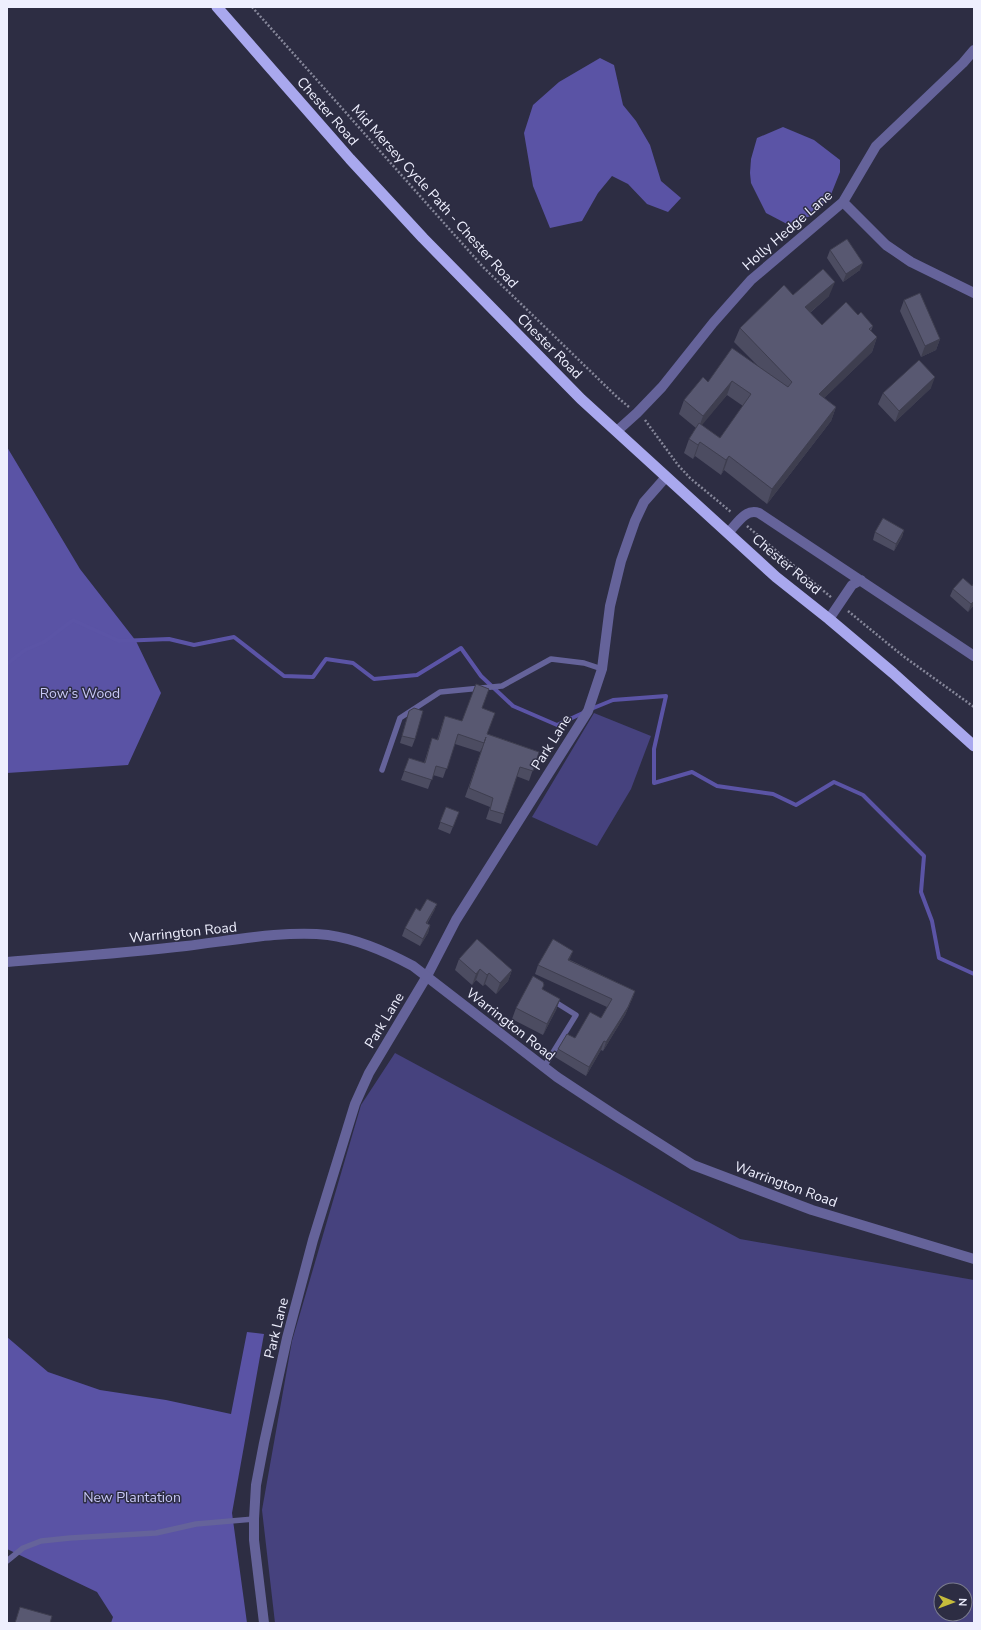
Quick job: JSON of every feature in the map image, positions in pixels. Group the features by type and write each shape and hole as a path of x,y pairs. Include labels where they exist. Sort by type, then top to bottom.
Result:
{"highway":[{"name":"Chester Road","path":"217,7 350,160 423,238 582,399 776,577 829,619 974,746"},
{"name":"Chester Road","path":"892,673 974,736"}],"street":[{"name":"Holly Hedge Lane","path":"617,431 662,387 713,323 751,280 843,202 876,146 963,63 974,50"},
{"path":"843,202 886,246 911,262 974,293"},
{"name":"Park Lane","path":"264,1623 256,1564 254,1518 256,1485 287,1338 313,1240 355,1104 369,1073 427,976 456,920 588,711 602,668 610,606 621,562 644,502 666,477"},
{"path":"728,533 745,514 750,511 760,513 974,656"},
{"path":"829,619 852,585 861,580"},
{"name":"Warrington Road","path":"7,962 151,950 270,936 313,934 358,942 396,956 413,966 544,1067 619,1118 693,1165 812,1210 974,1259"}],"lane":[{"path":"382,770 400,718 440,692 502,686 551,659 584,663 602,668"},
{"path":"544,1067 576,1015 550,998"},
{"path":"7,1561 23,1548 41,1541 156,1533 196,1524 254,1518"}],"path":[{"name":"Mid Mersey Cycle Path - Chester Road","path":"252,7 484,268 629,407"},
{"path":"645,420 678,465 690,478 728,510"},
{"path":"749,528 828,594"},
{"path":"854,616 903,656 974,707"}],"shaded area":[{"path":"783,127 814,140 840,160 840,172 830,197 811,216 787,224 766,213 751,183 750,173 751,159 757,138"},
{"path":"594,713 651,736 631,789 597,846 532,817"},
{"path":"395,1053 740,1239 974,1280 974,1623 275,1623 262,1510 292,1341 361,1105"}],"green space":[{"path":"600,58 614,65 623,105 636,121 650,145 661,181 681,198 668,212 647,204 628,184 612,176 598,193 582,221 550,228 533,186 524,133 533,105 559,82"},
{"name":"Row's Wood","path":"7,447 80,569 136,641 161,693 128,765 7,773"},
{"name":"New Plantation","path":"247,1332 264,1334 232,1513 247,1623 111,1623 113,1617 97,1592 7,1549 7,1337 48,1372 100,1390 166,1400 231,1414"}],"building":[{"path":"847,239 863,263 846,274 830,250"},
{"path":"823,269 835,282 805,307 822,325 846,302 858,315 861,312 873,326 869,329 877,337 819,394 836,407 772,489 729,456 726,460 700,442 698,445 689,439 699,423 720,438 751,394 732,381 703,416 684,400 703,377 708,382 732,348 788,387 792,382 740,328 784,285 793,295"},
{"path":"920,293 940,339 925,346 904,300"},
{"path":"919,360 935,377 899,411 883,393"},
{"path":"883,518 904,530 896,544 875,532"},
{"path":"963,578 972,586 974,583 974,601 971,604 953,589"},
{"path":"476,684 489,689 482,708 495,713 487,734 539,752 533,771 520,767 504,814 490,810 493,798 469,788 484,743 458,734 447,769 436,766 432,780 404,771 409,758 425,763 432,738 438,740 445,716 462,721"},
{"path":"414,708 423,711 415,739 402,736 409,711"},
{"path":"446,807 459,812 453,827 440,822"},
{"path":"427,899 437,904 426,923 430,925 423,939 405,928 416,908 420,911"},
{"path":"477,939 512,970 500,983 489,973 487,975 480,969 476,974 459,959"},
{"path":"553,939 573,951 568,960 635,991 628,1007 606,1042 604,1041 589,1067 558,1049 567,1034 575,1038 590,1012 601,1018 612,999 538,965"},
{"path":"533,976 543,982 544,985 542,989 560,999 547,1024 516,1008"},
{"path":"20,1607 52,1616 50,1623 15,1623"}],"waterway":[{"path":"7,664 25,650 44,642 73,620 119,641 169,639 194,645 234,637 284,676 313,677 326,659 353,663 374,679 417,675 461,648 481,676 513,706 557,725 585,712"},
{"path":"591,709 613,700 666,696 654,749 654,783 692,772 717,786 773,794 796,805 834,782 863,795 924,856 921,892 932,921 939,958 974,974"}]}
